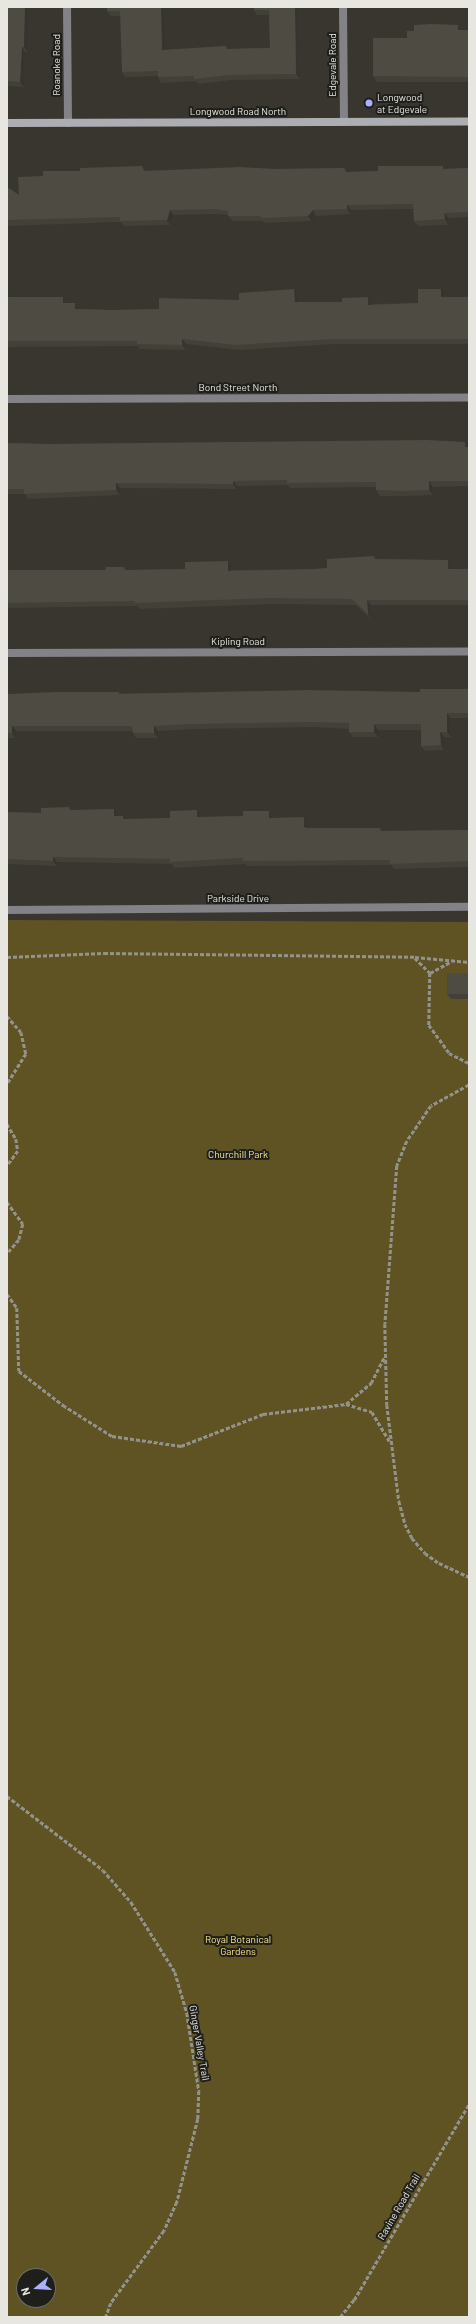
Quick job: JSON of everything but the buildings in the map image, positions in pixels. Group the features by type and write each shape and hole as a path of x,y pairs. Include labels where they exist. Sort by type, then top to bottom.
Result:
{"street":[{"name":"Roanoke Road","path":"67,7 68,123"},
{"name":"Edgevale Road","path":"343,7 344,122"},
{"name":"Longwood Road North","path":"7,124 469,121"},
{"name":"Bond Street North","path":"7,400 469,397"},
{"name":"Kipling Road","path":"7,653 469,651"},
{"name":"Parkside Drive","path":"7,910 469,907"}],"path":[{"path":"7,957 104,953 415,957 469,962"},
{"path":"415,957 430,973 429,1025 449,1052 469,1063"},
{"path":"430,973 452,961"},
{"path":"7,1016 21,1032 26,1054 7,1084"},
{"path":"469,1085 431,1106 407,1141 397,1166 385,1355 390,1442 404,1524 412,1538 439,1563 469,1577"},
{"path":"7,1124 16,1139 18,1150 7,1166"},
{"path":"7,1202 23,1224 19,1240 7,1254"},
{"path":"7,1294 17,1308 19,1371 63,1405 112,1436 181,1446 264,1414 346,1404 372,1412 390,1442"},
{"path":"346,1404 371,1383 385,1355"},
{"name":"Ginger Valley Trail","path":"7,1796 103,1870 131,1902 175,1972 187,2013 199,2091 198,2119 177,2202 164,2231 111,2303 106,2317"},
{"name":"Ravine Road Trail","path":"340,2317 354,2300 469,2104"}],"green space":[{"name":"Royal Botanical Gardens","path":"7,920 469,922 469,2317 7,2317"}],"place":[{"name":"Longwood at Edgevale","path":"369,103"}],"park label":[{"name":"Churchill Park","path":"238,1155"}]}
